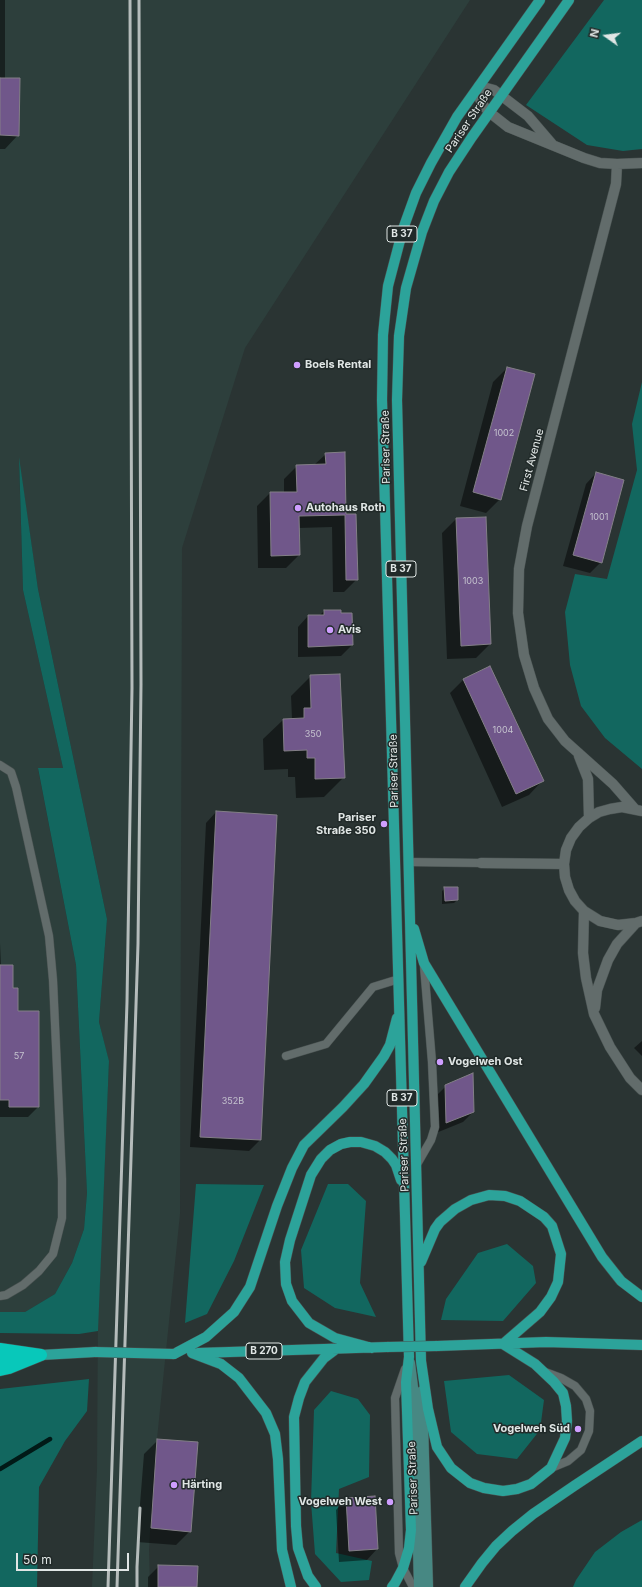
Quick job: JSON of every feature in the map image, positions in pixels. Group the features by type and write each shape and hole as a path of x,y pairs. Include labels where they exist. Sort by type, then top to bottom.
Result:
{"highway":[{"name":"B 270","path":"0,1349 41,1355"},
{"name":"B 270","path":"0,1359 41,1355"},
{"path":"0,1370 9,1368 41,1355"}],"main road":[{"name":"Pariser Straße","path":"419,1587 414,1395 409,1357 400,1002 393,824 383,416 383,335 388,286 403,229 416,193 430,163 457,118 540,0"},
{"name":"Pariser Straße","path":"428,1587 397,400 399,336 406,288 422,232 434,201 449,172 489,112 569,0"},
{"path":"410,909 415,934 424,963 602,1257 621,1281 642,1297"},
{"path":"174,1354 206,1337 234,1312 250,1287 277,1206 292,1168 304,1145 364,1084 384,1056 390,1045 400,1002"},
{"path":"372,1348 335,1338 309,1323 292,1301 286,1284 285,1262 290,1240 311,1175 330,1150 341,1144 350,1142 361,1142 375,1146 385,1152 396,1165 404,1193"},
{"path":"419,1268 435,1229 440,1222 455,1209 470,1200 489,1195 505,1196 520,1201 544,1217 552,1226 561,1254 558,1282 551,1297 540,1312 503,1344 544,1372 563,1393 567,1421 565,1438 550,1468 531,1484 517,1489 502,1491 484,1488 470,1483 460,1476 451,1468 437,1447 428,1409 421,1361"},
{"name":"B 270","path":"41,1355 95,1352 174,1354 546,1342 642,1345"},
{"path":"316,1587 308,1576 298,1548 296,1526 294,1418 298,1398 305,1382 324,1358 336,1349"},
{"path":"192,1353 220,1364 239,1378 266,1413 275,1434 278,1459 282,1550 291,1587"},
{"path":"392,1587 396,1583 403,1568 409,1548 410,1530 406,1382 409,1357"},
{"path":"465,1587 496,1546 517,1527 533,1514 642,1441"}],"street":[{"path":"552,144 528,116 494,90 479,86 480,99 489,112 508,127 600,163 642,164"},
{"name":"First Avenue","path":"617,164 616,184 529,518 519,569 518,614 524,655 534,688 548,719 565,741 613,784 638,810"},
{"name":"First Avenue","path":"577,753 585,768 588,779 588,818"},
{"path":"638,810 622,807 599,812 588,818 578,827 571,838 566,850 564,864 565,877 569,890 575,901 584,911 600,921 618,925 639,922"},
{"path":"481,863 564,864"},
{"path":"584,911 584,965 594,1014 610,1047 630,1078 642,1090"},
{"path":"594,1014 597,990 608,960 618,944 639,922"}],"lane":[{"path":"0,764 11,772 16,787 49,936 54,980 62,1218 53,1254 39,1271 23,1285 6,1295 0,1296"},
{"path":"408,862 481,863"},
{"path":"416,1166 431,1140 435,1127 427,985 424,963"},
{"path":"286,1056 326,1044 373,987 399,979"},
{"path":"544,1372 562,1378 575,1386 586,1399 590,1411 589,1431 581,1450 568,1461 550,1468"},
{"path":"403,1568 413,1587"}],"shaded area":[{"path":"0,0 470,0 245,348 182,548 180,1214 153,1478 149,1550 150,1587 92,1587 97,1469 98,1311 109,1062 99,1022 107,919 38,589 19,462 23,590 63,768 38,769 76,965 87,1193 84,1229 72,1263 55,1294 25,1312 0,1312"}],"green space":[{"path":"604,0 642,0 642,149 623,151 587,145 526,105"},
{"path":"642,382 642,769 605,738 581,706 570,665 565,612 575,574 607,579 637,470 632,424"},
{"path":"19,457 38,589 107,919 99,1022 109,1061 98,1331 79,1334 0,1333 0,1312 25,1312 55,1294 72,1263 84,1229 87,1193 76,965 38,768 63,768 23,590"},
{"path":"196,1184 264,1185 234,1261 207,1314 185,1323"},
{"path":"328,1184 348,1184 366,1201 360,1283 376,1317 335,1308 304,1288 301,1250"},
{"path":"507,1244 533,1266 536,1283 503,1321 441,1320 446,1299 478,1253"},
{"path":"509,1375 544,1400 540,1430 517,1459 477,1454 451,1432 444,1381"},
{"path":"89,1379 87,1411 65,1441 39,1487 37,1587 0,1587 0,1389"},
{"path":"331,1391 358,1399 370,1415 369,1477 339,1489 336,1553 372,1561 369,1580 341,1582 315,1554 311,1502 314,1410"},
{"path":"642,1520 642,1587 573,1587 595,1552 621,1532"}],"building":[{"path":"0,78 20,78 19,136 0,135"},
{"path":"507,367 535,374 501,500 473,492"},
{"name":"Autohaus Roth","path":"345,452 346,514 356,514 358,580 346,580 345,515 299,516 300,555 271,556 270,492 297,492 296,465 326,464 325,453"},
{"path":"596,472 624,480 602,563 573,555"},
{"path":"486,517 491,644 461,646 456,518"},
{"name":"Avis","path":"324,610 341,610 341,613 352,613 353,645 308,647 308,615 324,615"},
{"path":"490,666 544,781 516,794 463,679"},
{"path":"340,674 345,778 315,779 315,758 307,758 307,750 284,751 283,719 304,718 304,708 311,708 310,675"},
{"path":"216,811 277,815 261,1140 200,1137"},
{"path":"444,887 458,887 458,900 445,901"},
{"path":"0,965 13,965 13,988 18,988 18,1011 39,1011 39,1107 9,1107 9,1100 0,1100"},
{"path":"473,1073 474,1112 446,1123 445,1085"},
{"name":"Härting","path":"157,1439 198,1442 191,1532 151,1528"},
{"path":"375,1496 378,1549 349,1551 346,1498"},
{"path":"158,1565 198,1566 197,1587 158,1587"}],"waterway":[{"path":"0,1469 50,1439"}],"railway":[{"path":"108,1587 127,1002 132,688 130,0"},
{"path":"117,1587 138,944 141,684 139,0"},
{"path":"137,1587 140,1508"}],"place":[{"name":"Boels Rental","path":"297,365"},
{"name":"Autohaus Roth","path":"298,508"},
{"name":"Avis","path":"330,630"},
{"name":"Pariser Straße 350","path":"384,824"},
{"name":"Vogelweh Ost","path":"440,1062"},
{"name":"Vogelweh Süd","path":"578,1429"},
{"name":"Härting","path":"174,1485"},
{"name":"Vogelweh West","path":"390,1502"}]}
